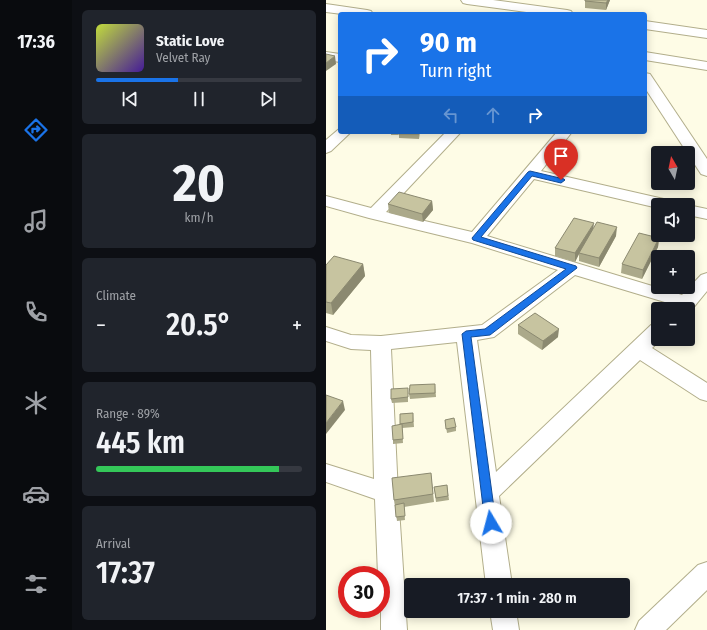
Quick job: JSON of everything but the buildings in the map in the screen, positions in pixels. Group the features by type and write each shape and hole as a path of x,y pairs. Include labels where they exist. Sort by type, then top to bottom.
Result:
{"street":[{"path":"466,0 553,12"},
{"path":"326,8 353,12"},
{"path":"647,25 707,34"},
{"path":"326,56 338,58"},
{"path":"647,56 707,66"},
{"path":"647,80 707,171"},
{"path":"326,148 342,134"},
{"path":"372,213 452,134"},
{"path":"476,238 563,134"},
{"path":"530,173 651,201"},
{"path":"326,201 476,238 572,268 671,302"},
{"path":"695,211 707,214"},
{"path":"326,334 351,342 381,343 487,332 572,268"},
{"path":"687,302 707,279"},
{"path":"466,334 498,578"},
{"path":"486,492 495,487 651,337"},
{"path":"381,343 386,493 394,630"},
{"path":"638,349 707,393"},
{"path":"326,473 386,493"},
{"path":"648,630 707,573"},
{"path":"504,618 506,630"}],"route":[{"path":"491,523 466,334 487,332 572,268 476,238 530,173 561,180"}]}
